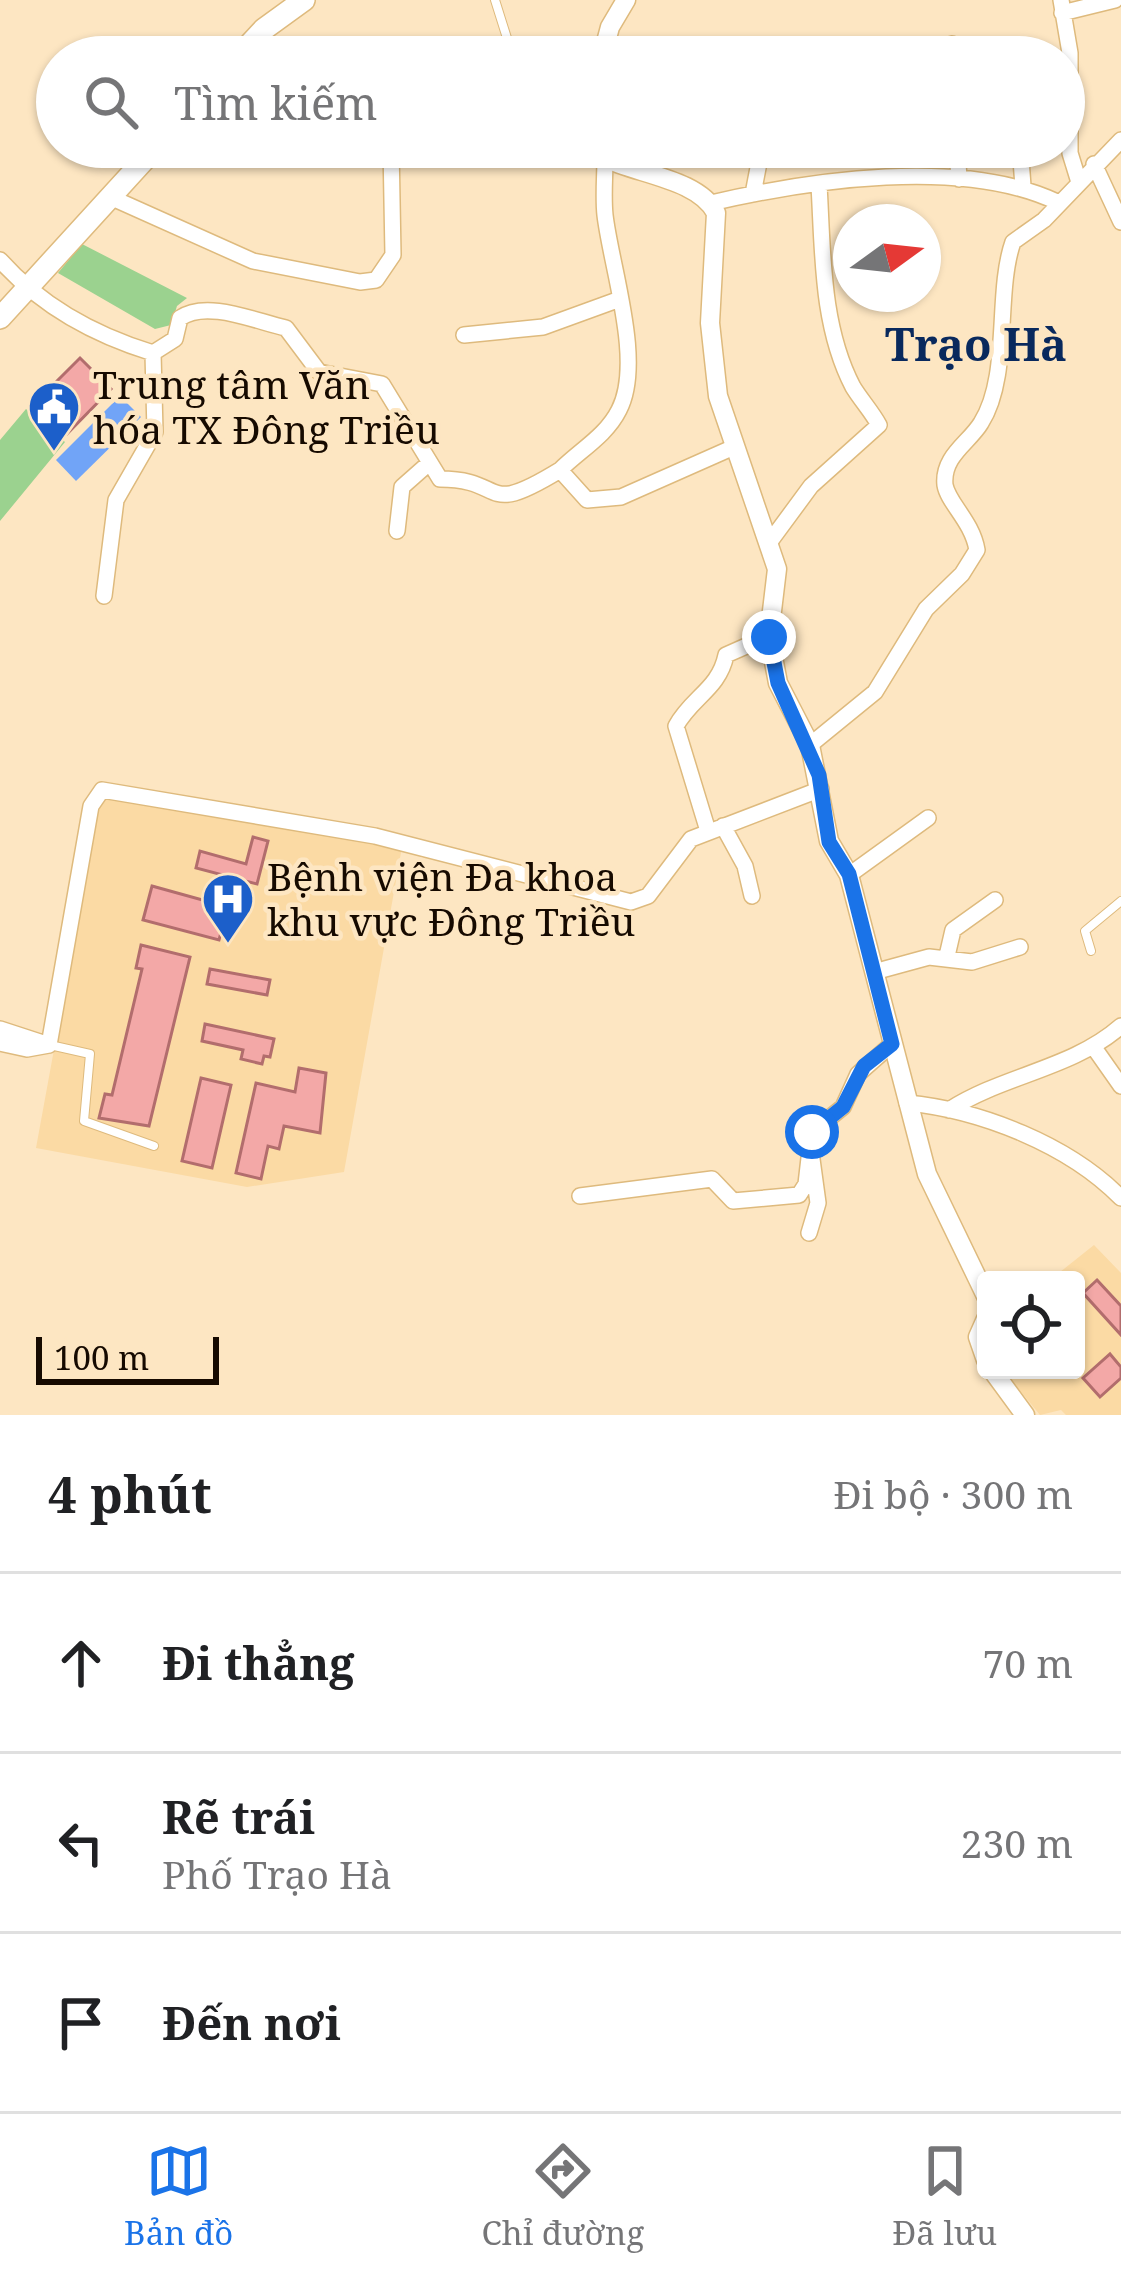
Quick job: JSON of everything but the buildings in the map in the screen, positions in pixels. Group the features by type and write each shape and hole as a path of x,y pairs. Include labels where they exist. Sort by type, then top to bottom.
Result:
{"main road":[{"path":"258,36 304,0"},
{"path":"0,318 137,168"}],"street":[{"path":"608,36 626,0"},
{"path":"1062,7 1115,0"},
{"path":"810,745 874,692 926,609 962,574 977,550 973,525 946,491 945,479 963,438 981,424 998,366 1012,242 1044,220 1078,179 1121,140"},
{"path":"1094,164 1121,222"},
{"path":"110,197 253,261 376,280 393,254 391,168"},
{"path":"0,260 26,289 101,338 153,353 175,339 180,318 189,312 209,311 286,328 319,372 382,383 440,479 460,480 500,498 519,495 560,470 603,434 621,406 625,364 604,168"},
{"path":"637,168 711,203 895,176 1023,186 1057,202"},
{"path":"753,194 758,168"},
{"path":"958,168 959,179"},
{"path":"1022,168 1023,186"},
{"path":"1075,168 1078,179"},
{"path":"769,543 811,486 879,425 853,386 835,338 825,281 819,185"},
{"path":"711,203 716,213 713,362 734,446 777,568 769,637 778,683 810,745 829,842 849,874 927,1174 977,1278"},
{"path":"464,335 543,327 620,299"},
{"path":"104,596 116,500 155,432 153,353"},
{"path":"560,470 586,500 603,501 734,446"},
{"path":"397,531 402,487 428,464"},
{"path":"752,896 745,866 716,828 676,726 693,700 719,680 726,655 769,637"},
{"path":"50,1045 91,806 102,790 375,836 615,901 648,896 684,845 716,828 821,789"},
{"path":"849,874 928,818"},
{"path":"947,956 953,931 995,900"},
{"path":"874,972 947,956 971,962 1020,947"},
{"path":"949,1110 981,1090 1095,1049 1121,1026"},
{"path":"0,1029 50,1045"},
{"path":"0,1043 27,1048 50,1045"},
{"path":"580,1196 712,1179 734,1202 795,1196 805,1189 808,1143 820,1122 843,1107 864,1066 892,1044"},
{"path":"1095,1049 1121,1086"},
{"path":"907,1103 949,1110 1090,1168 1121,1198"},
{"path":"808,1143 818,1203 809,1233"},
{"path":"999,1379 1025,1415"}],"lane":[{"path":"495,0 506,36"},
{"path":"1091,951 1085,931 1121,901"},
{"path":"50,1045 90,1054 83,1121 154,1146"}],"shaded area":[{"name":"Bệnh viện Đa khoa khu vực Đông Triều","path":"102,787 402,847 344,1172 247,1187 36,1148"},
{"path":"1094,1245 1121,1273 1121,1415 1066,1415 1061,1410 1040,1415 1010,1379 1085,1379 1085,1271 1061,1271"}],"green space":[{"path":"82,244 187,298 177,306 171,325 155,329 58,273"},
{"path":"26,409 65,442 0,521 0,440"}],"water":[{"path":"120,396 141,417 76,481 56,460"}],"place":[{"name":"Trung tâm Văn hóa TX Đông Triều","path":"54,453"},
{"name":"Bệnh viện Đa khoa khu vực Đông Triều","path":"228,945"}],"district":[{"name":"Trạo Hà","path":"976,345"}],"route":[{"path":"769,637 778,683 810,745 819,775 829,842 849,874 892,1044 864,1066 843,1107 812,1132"}]}
